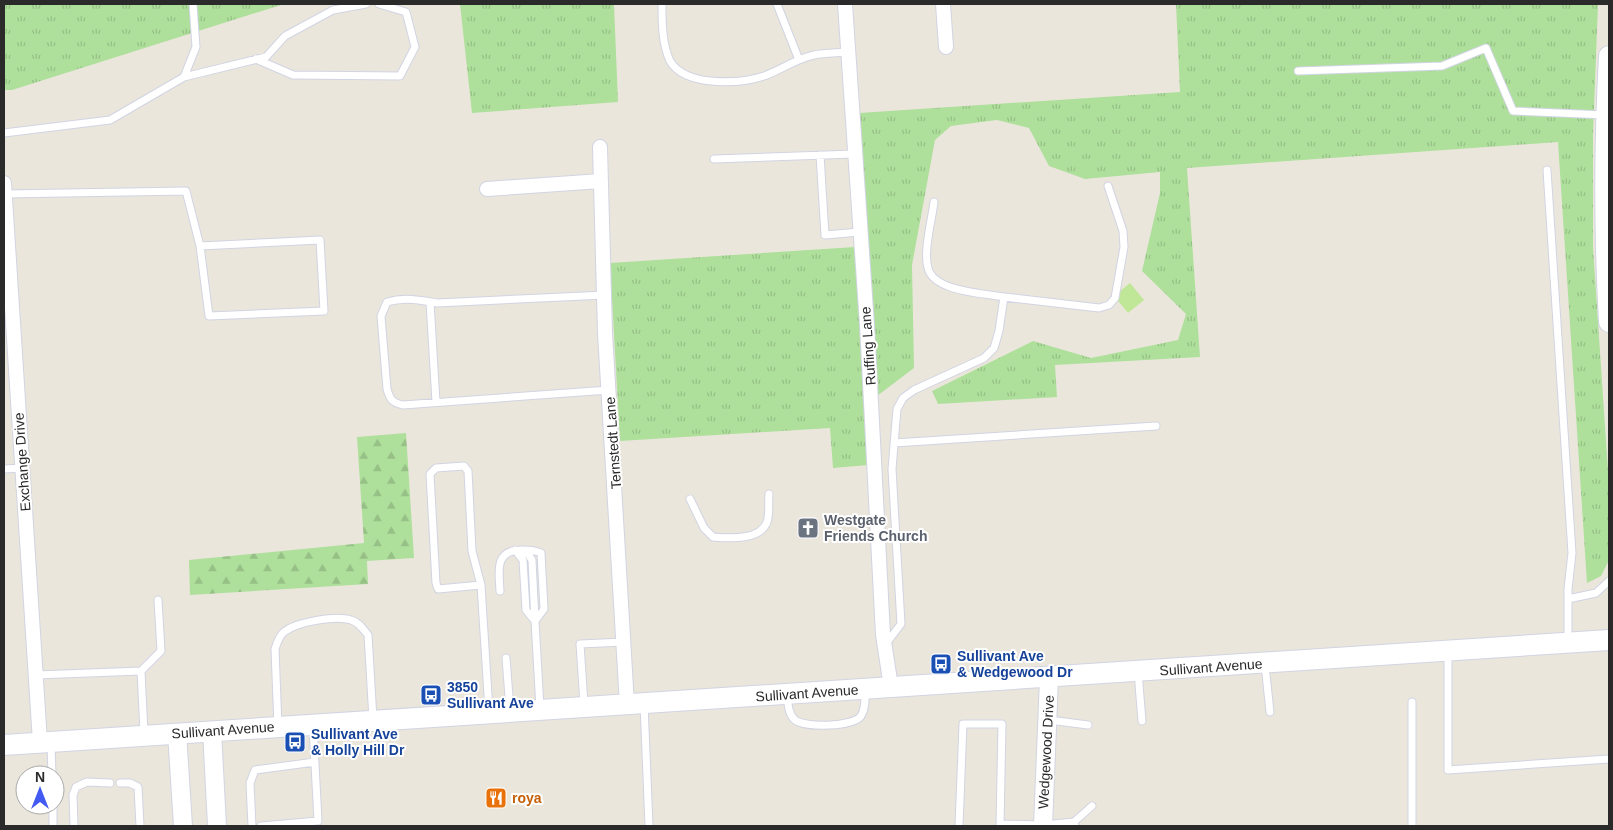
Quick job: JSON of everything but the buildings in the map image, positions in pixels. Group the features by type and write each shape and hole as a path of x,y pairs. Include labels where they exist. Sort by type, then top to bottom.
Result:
{"main road":[{"path":"1609,56 1606,115 1605,248 1609,322"},
{"name":"Sullivant Avenue","path":"4,745 1609,640"}],"street":[{"name":"Ruffing Lane","path":"845,4 885,646 891,687"},
{"path":"943,4 946,47"},
{"name":"Ternstedt Lane","path":"600,147 609,390 624,642 635,704"},
{"path":"488,189 601,181"},
{"name":"Exchange Drive","path":"5,188 7,282 36,675 45,742"},
{"name":"Wedgewood Drive","path":"1043,826 1050,678"},
{"path":"212,731 217,826"},
{"path":"177,733 183,826"}],"lane":[{"path":"184,77 196,47 194,4"},
{"path":"4,133 110,120 184,77 266,57 285,36 333,10 366,4"},
{"path":"256,59 293,75 400,76 415,47 406,12 379,4"},
{"path":"662,4 664,38 670,61 678,70 692,78 715,82 763,76 814,55 848,52"},
{"path":"777,4 799,60"},
{"path":"1298,71 1442,66 1486,48 1513,111 1606,115"},
{"path":"714,159 854,154"},
{"path":"820,155 825,235 860,232"},
{"path":"1547,170 1572,553 1568,598 1568,643"},
{"path":"934,202 927,255 928,268 935,280 947,287 1004,297 1099,308 1109,305 1115,298 1124,247 1123,231 1108,186"},
{"path":"5,188 186,191 200,246 209,316 324,311 320,240 200,246"},
{"path":"605,294 430,302 422,299 392,300 386,302 381,316 389,398 394,403 403,404 609,390"},
{"path":"885,646 901,624 892,469 897,409 903,398 914,390 984,358 994,348 999,331 1004,297"},
{"path":"430,302 436,402"},
{"path":"894,443 1156,426"},
{"path":"481,585 438,588 430,474 436,468 464,466 468,471 472,551 481,585 490,714"},
{"path":"4,469 22,468"},
{"path":"690,499 704,528 713,537 725,538 752,535 761,529 767,522 769,494"},
{"path":"515,550 523,560 526,610 535,621 540,710"},
{"path":"500,591 498,565 501,558 515,550 536,550 541,553 544,609 535,621"},
{"path":"1568,598 1596,593 1609,581"},
{"path":"36,675 140,670 161,651 158,600"},
{"path":"278,727 275,649 282,633 293,626 308,622 340,618 352,620 361,626 368,635 374,721"},
{"path":"584,708 580,644 624,642"},
{"path":"1448,651 1448,770 1609,759"},
{"path":"506,658 510,712"},
{"path":"1265,663 1270,712"},
{"path":"140,670 144,735"},
{"path":"1138,672 1142,721"},
{"path":"787,694 789,711 793,719 802,724 845,723 856,720 862,715 866,704 865,689"},
{"path":"1412,702 1412,826"},
{"path":"635,704 650,826"},
{"path":"1048,720 1088,725"},
{"path":"959,826 964,724 1002,724 1000,825 1043,826 1074,824 1092,806"},
{"path":"262,826 318,820 313,725"},
{"path":"45,742 50,765"},
{"path":"252,826 250,784 255,770 315,762"},
{"path":"74,826 73,795 76,787 87,782 110,783"},
{"path":"120,783 130,783 138,787 140,826"}],"green space":[{"path":"4,4 284,4 12,90 4,90"},
{"path":"460,4 614,4 618,102 472,113"},
{"path":"1176,4 1598,4 1593,135 1593,247 1609,486 1609,560 1601,576 1587,583 1558,142 1187,168 1200,357 1055,365 1057,397 938,404 932,391 1033,341 1091,358 1178,340 1186,314 1142,271 1160,193 1160,172 1085,179 1049,166 1029,128 997,120 951,126 935,140 912,265 914,368 877,396 859,113 1180,92"},
{"path":"855,247 860,267 868,465 833,468 830,428 620,441 610,263"},
{"path":"1130,283 1144,300 1128,313 1114,296"},
{"path":"406,433 414,558 367,561 368,584 190,595 189,560 364,543 357,437"}],"place":[{"name":"Westgate Friends Church","path":"808,528"},
{"name":"Sullivant Ave & Wedgewood Dr","path":"941,664"},
{"name":"3850 Sullivant Ave","path":"431,695"},
{"name":"Sullivant Ave & Holly Hill Dr","path":"295,742"},
{"name":"roya","path":"496,798"}]}
